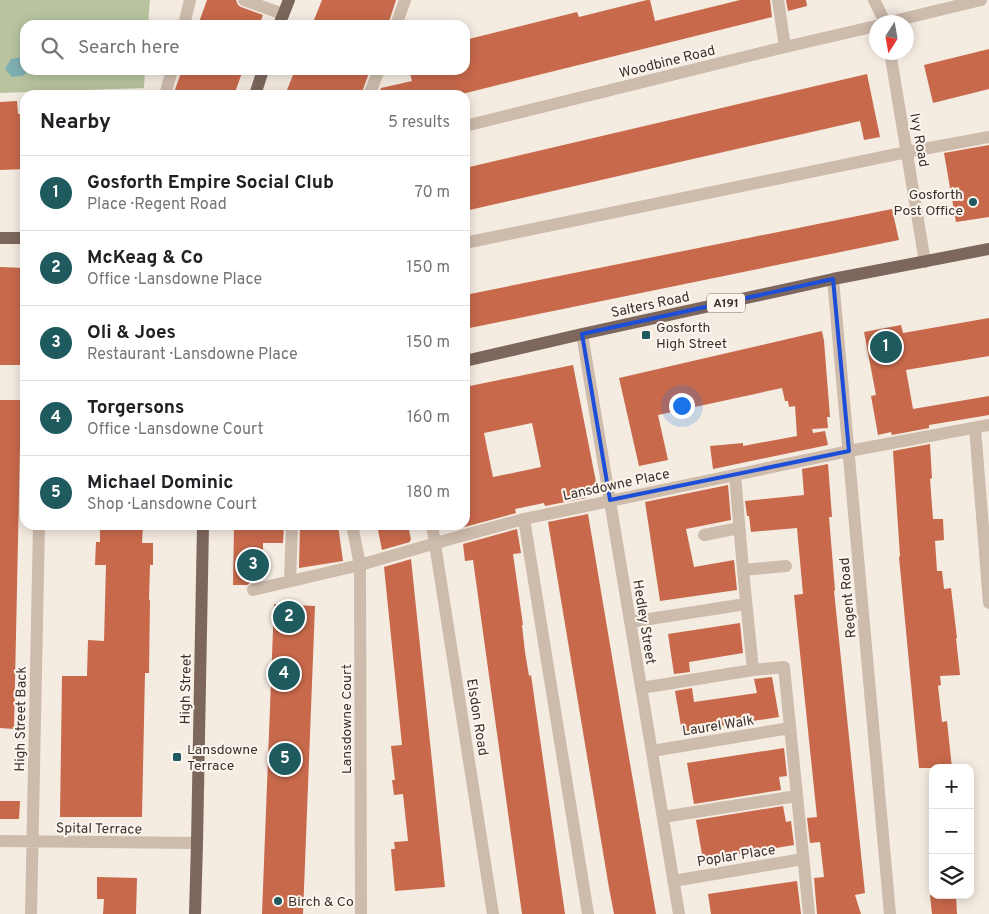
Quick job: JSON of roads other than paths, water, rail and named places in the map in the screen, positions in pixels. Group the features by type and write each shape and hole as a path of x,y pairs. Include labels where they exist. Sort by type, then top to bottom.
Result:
{"main road":[{"path":"281,20 289,0"},
{"path":"256,90 261,75"},
{"path":"0,238 20,238"},
{"name":"Salters Road","path":"470,360 832,280 989,249"},
{"name":"High Street","path":"195,914 203,530"}],"street":[{"path":"185,20 190,0"},
{"path":"244,0 281,20"},
{"path":"398,20 405,0"},
{"path":"778,0 785,47"},
{"path":"874,0 882,15"},
{"path":"914,16 981,0"},
{"name":"Woodbine Road","path":"470,125 869,28"},
{"name":"Ivy Road","path":"891,60 925,262"},
{"path":"166,90 171,75"},
{"path":"371,90 377,75"},
{"path":"470,242 907,152 989,137"},
{"name":"Regent Road","path":"832,280 890,914"},
{"name":"Hedley Street","path":"582,334 679,914"},
{"name":"Lansdowne Place","path":"253,590 360,565 524,519 849,451 989,425"},
{"path":"974,428 989,603"},
{"path":"735,475 753,670"},
{"path":"524,519 588,914"},
{"path":"704,535 740,528"},
{"name":"High Street Back","path":"31,914 40,530"},
{"path":"290,581 292,530"},
{"name":"Lansdowne Court","path":"353,530 360,565 361,914"},
{"name":"Elsdon Road","path":"433,530 493,914"},
{"path":"743,570 786,566"},
{"path":"630,622 746,604"},
{"path":"641,688 753,670 784,667 809,914"},
{"name":"Laurel Walk","path":"652,751 790,728"},
{"path":"663,817 797,796"},
{"name":"Spital Terrace","path":"0,841 197,844"},
{"name":"Poplar Place","path":"673,881 803,859"}],"water":[{"path":"20,57 20,75 24,75 12,77 5,69 11,59"}],"place":[{"name":"Gosforth Post Office","path":"973,202"},
{"name":"Gosforth High Street","path":"646,335"},
{"name":"Gosforth Empire Social Club","path":"886,347"},
{"name":"Oli & Joes","path":"253,565"},
{"name":"McKeag & Co","path":"289,617"},
{"name":"Torgersons","path":"284,674"},
{"name":"Lansdowne Terrace","path":"177,757"},
{"name":"Michael Dominic","path":"285,759"},
{"name":"Birch & Co","path":"278,901"}]}
